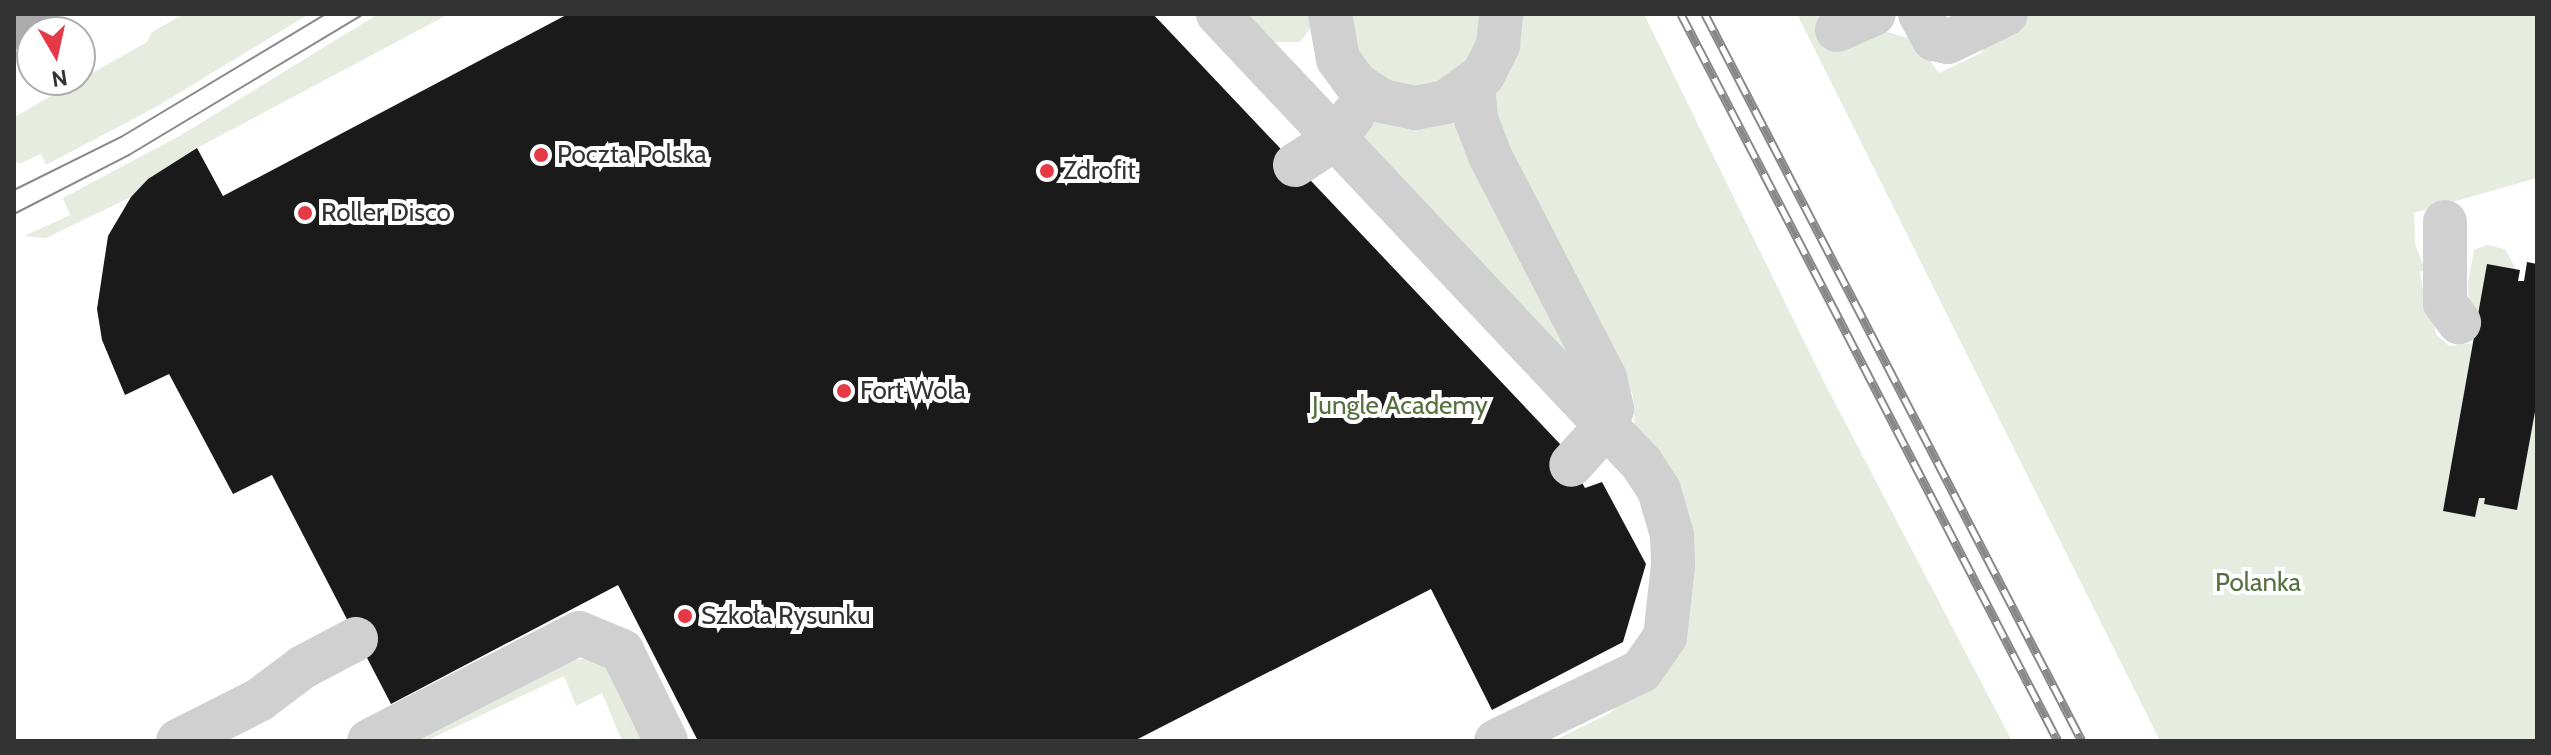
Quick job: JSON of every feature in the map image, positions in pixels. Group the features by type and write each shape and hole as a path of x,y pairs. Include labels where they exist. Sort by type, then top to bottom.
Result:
{"main road":[{"path":"14,27 35,14"}],"lane":[{"path":"1218,14 1642,464 1659,490 1672,535 1673,605 1665,637 1641,671 1496,741"},
{"path":"1258,57 1283,58 1332,30 1347,73 1369,94 1415,108 1446,102 1473,85 1492,62 1501,14"},
{"path":"1920,14 1934,39 1948,42 2006,14"},
{"path":"1473,85 1476,119 1490,156 1605,378 1612,409 1606,426 1571,465"},
{"path":"1295,165 1335,139 1369,94"},
{"path":"2445,222 2445,303 2459,322"},
{"path":"369,741 579,633 622,651 666,741"},
{"path":"178,741 247,694 288,695 354,637"}],"green space":[{"path":"184,14 309,14 156,107 46,165 41,154 19,164 14,161 14,117 51,96 96,96 96,71 147,42 152,32"},
{"path":"378,14 449,14 197,148 148,179 131,197 46,238 24,236 70,215 63,198 183,134"},
{"path":"1236,14 1310,14 1310,29 1300,42 1269,42"},
{"path":"1350,14 1481,14 1474,53 1449,79 1416,88 1379,78 1355,50"},
{"path":"1521,14 1644,14 1824,382 2012,741 1553,741 1610,713 1652,674 1676,648 1692,593 1686,548 1635,433 1633,395 1492,126 1490,100"},
{"name":"Polanka","path":"1797,14 1819,14 1835,48 1877,29 1915,40 1939,73 1983,52 1977,39 2032,14 2537,14 2537,178 2414,213 2415,243 2425,270 2420,272 2425,303 2430,302 2436,334 2449,346 2473,343 2443,511 2475,517 2479,498 2485,498 2485,504 2517,509 2537,401 2537,741 2160,741"},
{"path":"1374,120 1459,124 1584,375 1358,143"},
{"path":"2487,245 2505,249 2516,269 2479,312 2469,308 2468,282 2474,250"},
{"path":"584,659 608,669 651,741 622,741 602,693 576,706 564,676 426,741 404,741 558,661"}],"building":[{"name":"Fort Wola","path":"568,14 1153,14 1560,444 1585,488 1602,482 1646,564 1623,642 1492,710 1431,589 1134,741 698,741 618,585 391,704 272,475 233,494 169,374 125,395 102,340 97,309 108,236 131,197 148,179 197,148 223,196"},
{"path":"2527,262 2537,264 2537,401 2517,510 2484,504 2485,498 2479,498 2475,517 2443,511 2487,264 2520,270 2518,281 2524,281"}],"tram line":[{"path":"14,190 121,137 326,14"},
{"path":"14,214 129,155 364,14"}],"railway":[{"path":"1681,14 2058,741"},
{"path":"1705,14 2082,741"}],"place":[{"name":"Poczta Polska","path":"541,155"},
{"name":"Zdrofit","path":"1047,171"},
{"name":"Roller Disco","path":"305,213"},
{"name":"Fort Wola","path":"844,391"},
{"name":"Szkoła Rysunku","path":"685,616"}],"park label":[{"name":"Jungle Academy","path":"1400,406"}]}
